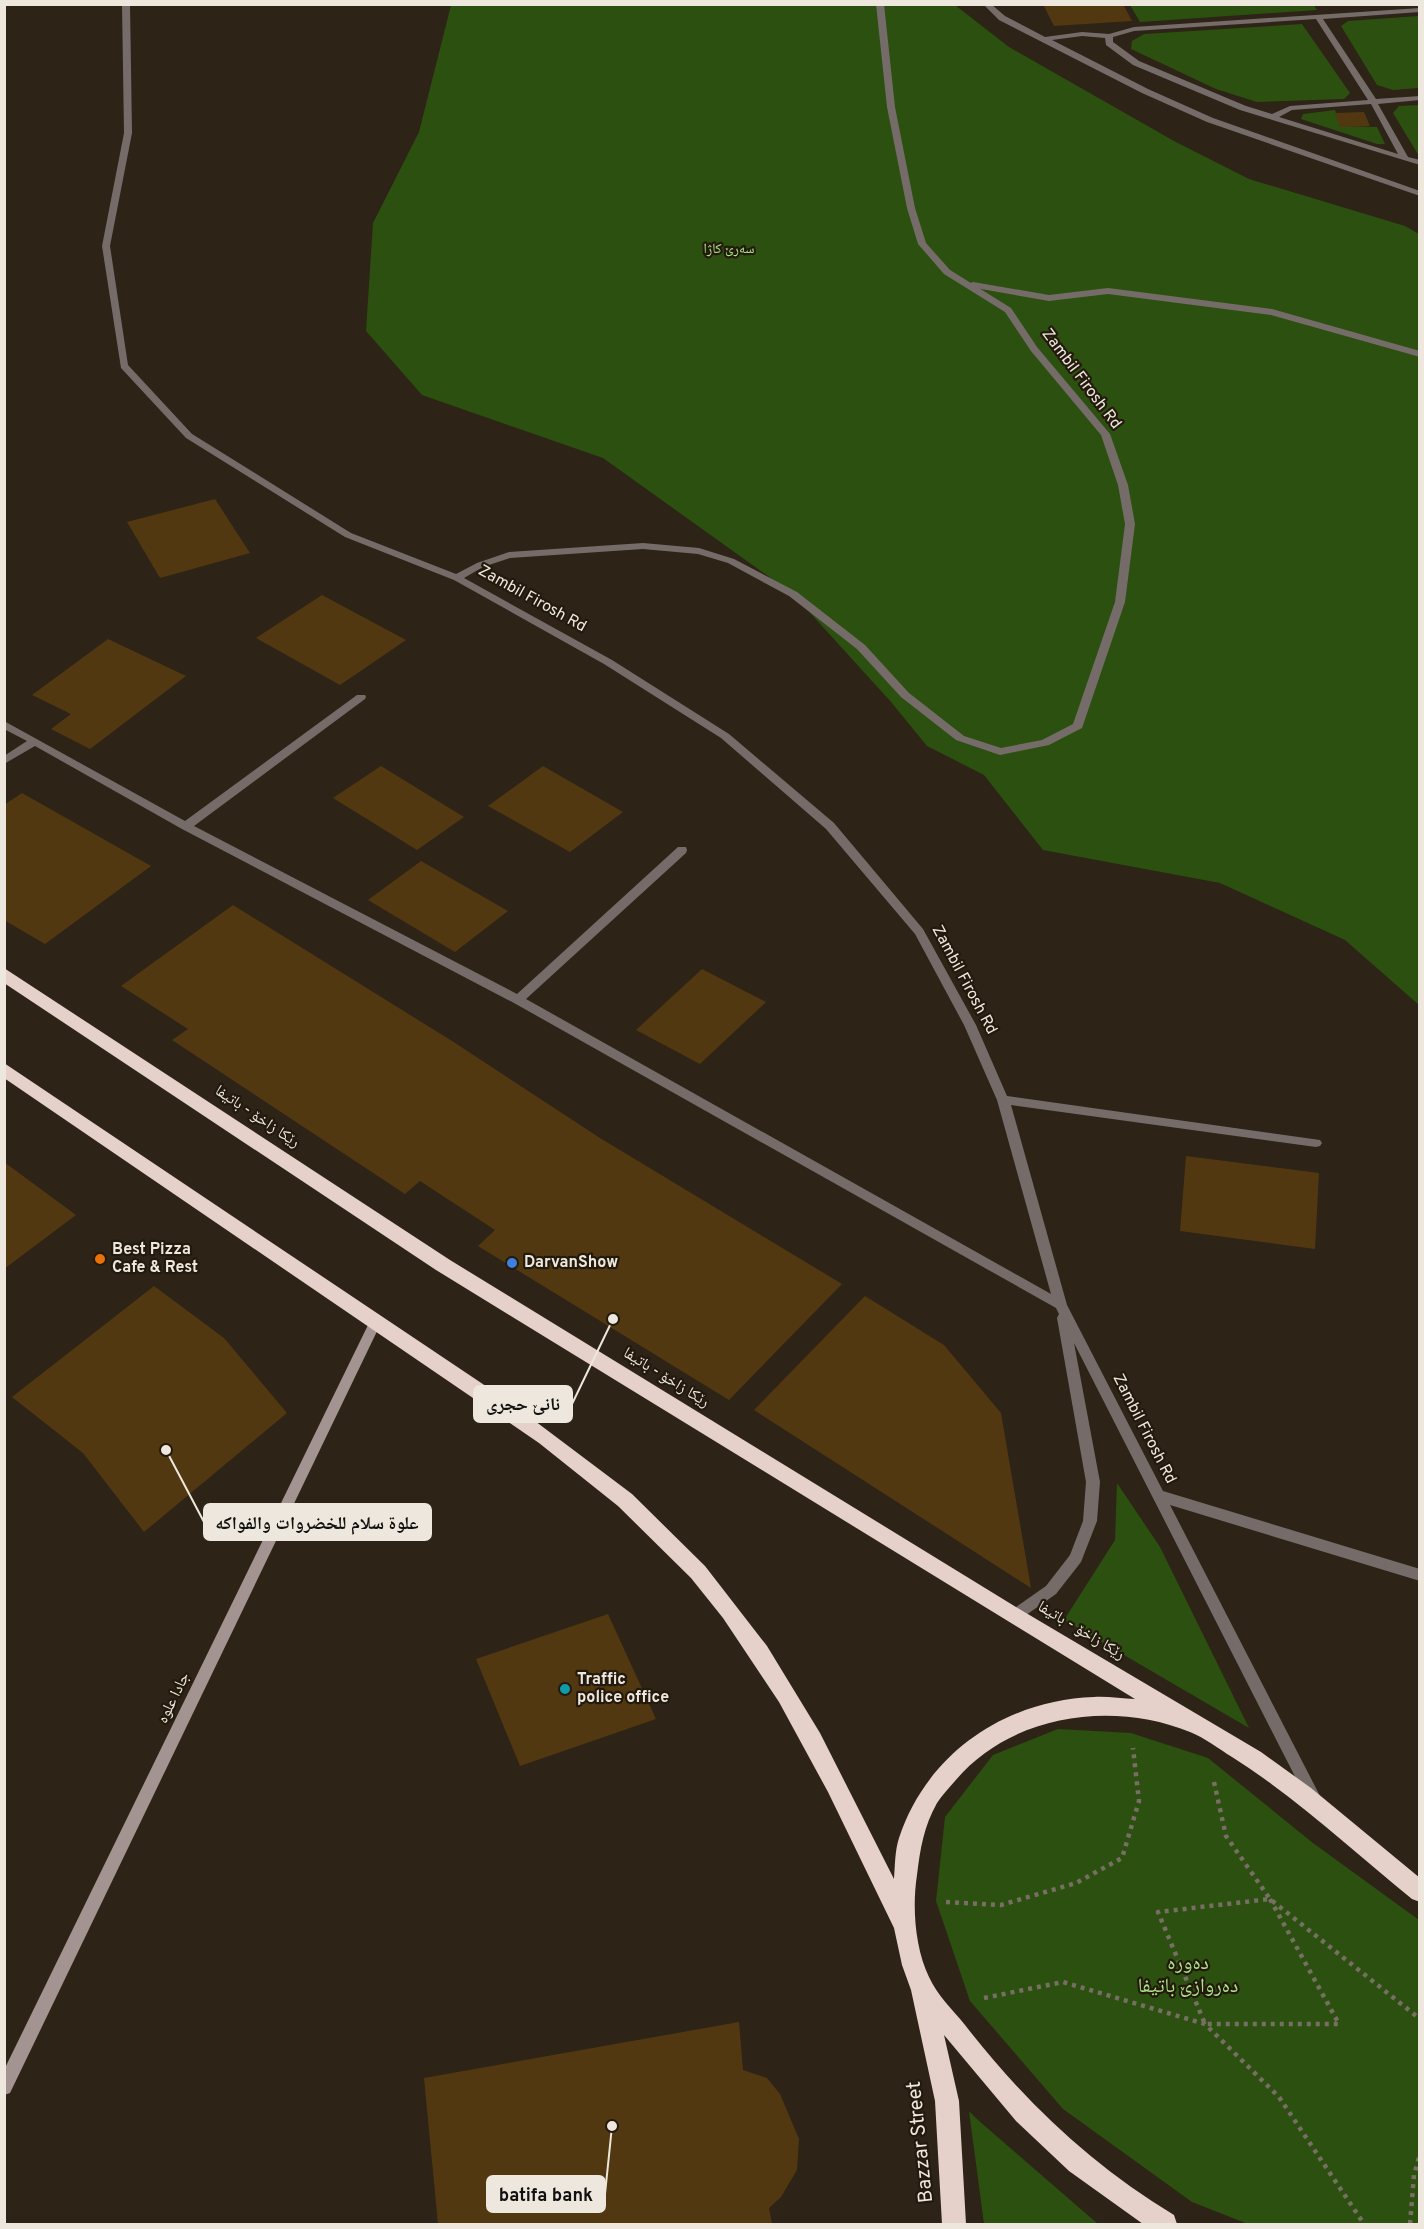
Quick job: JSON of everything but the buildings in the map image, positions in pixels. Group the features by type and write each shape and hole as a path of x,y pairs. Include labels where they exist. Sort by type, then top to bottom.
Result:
{"highway":[{"name":"رێکا زاخۆ - باتیفا","path":"4,974 443,1265 1014,1616 1195,1724"},
{"path":"4,1069 375,1323 549,1438 624,1496 699,1572 766,1660 823,1760 903,1922"},
{"path":"903,1922 903,1862 922,1805 958,1758 1009,1725 1067,1708 1132,1707 1195,1724 1250,1756 1319,1808 1419,1892"},
{"name":"Bazzar Street","path":"903,1922 947,2101 954,2224"},
{"path":"920,1985 975,2058 1026,2115 1085,2169 1165,2224"}],"street":[{"path":"126,4 128,134 106,246 124,366 189,436 348,535 457,578"},
{"name":"Zambil Firosh Rd","path":"457,578 480,565 509,555 643,546 699,551 731,561 793,594 861,646 904,695 960,738 1000,752 1045,743 1078,726 1120,602 1130,524 1123,485 1104,434 1034,349 1008,310 973,285 947,272 922,244 911,208 891,107 880,4"},
{"path":"986,4 1002,18 1144,92 1210,120 1419,194"},
{"path":"1326,4 1334,16"},
{"path":"1046,39 1082,34 1109,36 1134,29 1419,10"},
{"path":"1318,17 1373,102 1404,157"},
{"path":"1109,36 1109,43 1136,63 1243,108 1419,163"},
{"path":"1273,117 1290,108 1419,98"},
{"path":"973,285 1049,298 1107,291 1272,312 1419,354"},
{"name":"Zambil Firosh Rd","path":"457,578 608,662 725,736 830,826 919,932 970,1024 1003,1100 1061,1305 1319,1808"},
{"path":"186,826 361,697"},
{"path":"4,724 186,826 518,1000 1061,1305 1093,1482 1090,1521 1076,1558 1051,1590 1014,1616"},
{"path":"4,761 33,742"},
{"path":"518,1000 682,850"},
{"path":"1003,1100 1316,1143"},
{"name":"جادا علوه","path":"4,2088 375,1323"},
{"path":"1157,1495 1419,1575"}],"path":[{"path":"936,1901 1001,1905 1076,1883 1122,1858 1139,1801 1133,1744"},
{"path":"982,1999 1063,1982 1205,2024 1338,2024 1270,1899 1226,1836 1211,1769"},
{"path":"1364,2224 1279,2097 1205,2024 1158,1912 1270,1899 1419,2019"},
{"path":"1410,2224 1414,2175 1419,2154"}],"green space":[{"path":"1313,4 1317,10 1140,22 1130,5"},
{"name":"سەرێ کاژا","path":"451,5 955,5 1009,47 1174,141 1249,179 1405,226 1419,234 1419,1005 1345,940 1220,883 1043,850 984,775 927,746 891,702 793,594 603,458 422,395 366,331 373,223 419,132"},
{"path":"1419,16 1419,88 1393,90 1377,85 1341,26 1348,21"},
{"path":"1302,24 1350,93 1344,99 1257,102 1216,89 1131,49 1132,41 1144,34"},
{"path":"1420,105 1419,156 1393,113 1399,106"},
{"path":"1335,110 1340,126 1377,127 1385,144 1377,144 1301,119 1303,114"},
{"path":"1117,1483 1160,1547 1249,1728 1064,1620 1115,1540"},
{"name":"ده‌وره‌ ده‌روازێ باتيفا","path":"1058,1729 1131,1733 1208,1758 1313,1843 1419,1920 1419,2224 1248,2224 1192,2202 1063,2109 970,2001 936,1901 945,1817 993,1755"},
{"path":"969,2111 978,2120 1098,2224 984,2224"}],"place":[{"name":"Best Pizza Cafe & Rest","path":"100,1259"},
{"name":"DarvanShow","path":"512,1263"},
{"name":"نانێ حجری","path":"613,1319"},
{"name":"علوة سلام للخضروات والفواكه","path":"166,1450"},
{"name":"Traffic police office","path":"565,1689"},
{"name":"batifa bank","path":"612,2126"}]}
